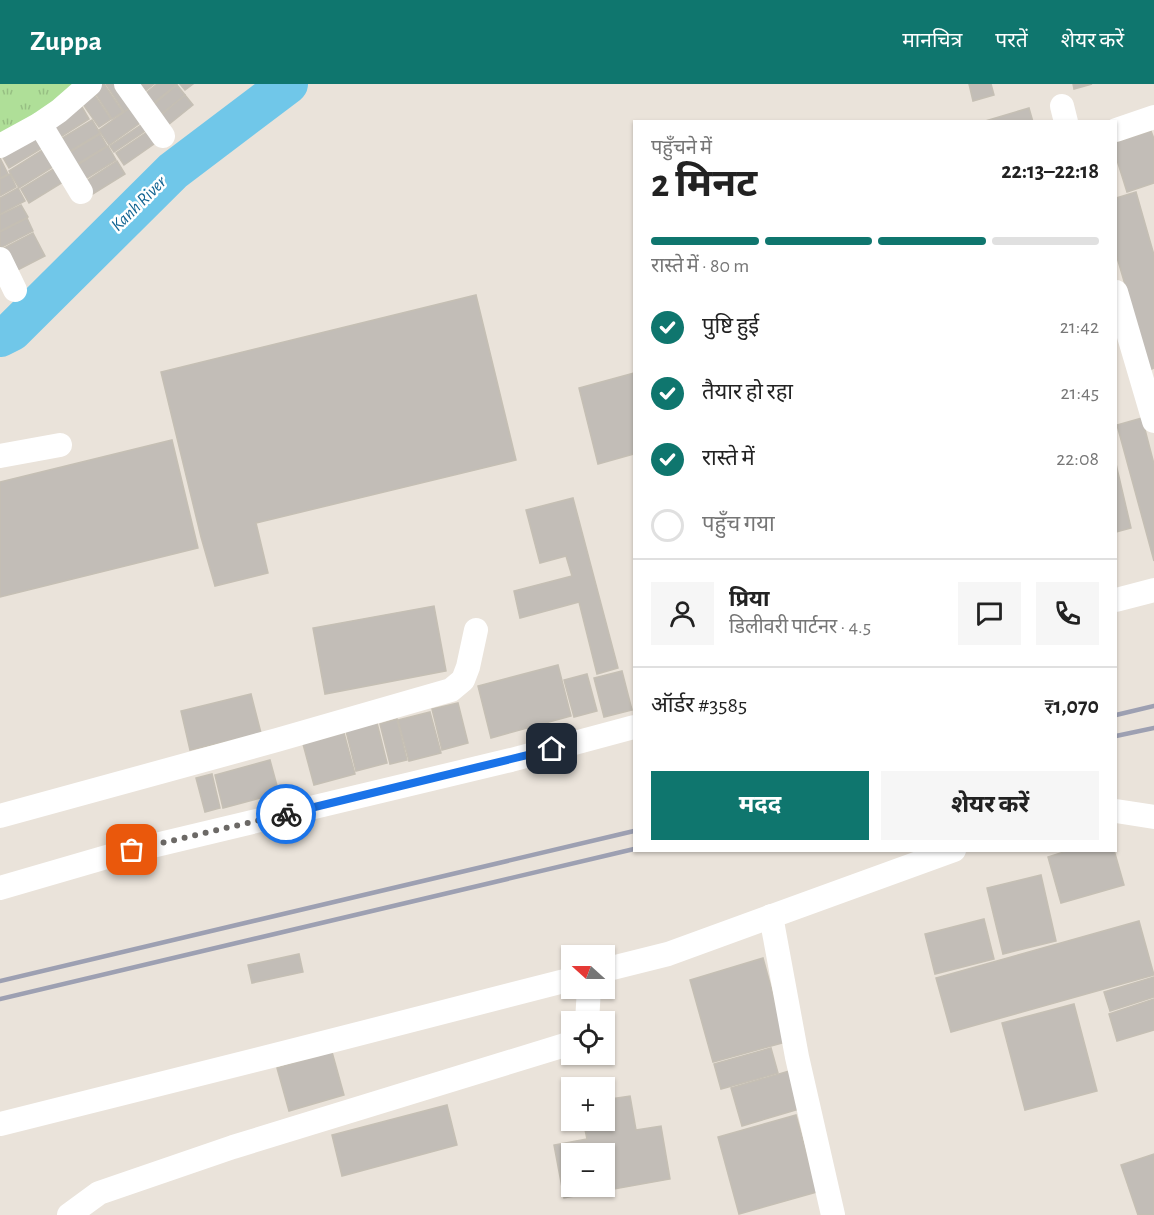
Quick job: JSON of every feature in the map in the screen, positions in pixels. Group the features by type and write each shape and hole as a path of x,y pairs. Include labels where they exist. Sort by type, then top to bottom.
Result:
{"street":[{"path":"0,146 59,111 90,84"},
{"path":"126,84 163,136"},
{"path":"1117,130 1154,117"},
{"path":"40,124 81,192"},
{"path":"0,259 15,290"},
{"path":"1117,295 1154,422"},
{"path":"0,456 60,445"},
{"path":"1117,600 1154,590"},
{"path":"0,816 451,690 463,680 476,630"},
{"path":"0,888 110,855 512,760 633,727"},
{"path":"1117,811 1154,817"},
{"path":"615,967 668,954 948,852"},
{"path":"771,916 797,1057 833,1215"},
{"path":"0,1124 561,982"},
{"path":"69,1215 99,1193 233,1148 561,1046"}],"green space":[{"path":"0,84 96,84 0,157"}],"building":[{"path":"97,84 104,84 123,112 112,119 92,88"},
{"path":"106,84 122,84 136,104 124,112"},
{"path":"137,84 154,84 144,92"},
{"path":"157,84 177,84 150,106 142,96"},
{"path":"180,84 193,84 185,90"},
{"path":"969,84 991,84 994,95 973,101"},
{"path":"1073,84 1092,84 1074,89"},
{"path":"177,85 185,95 155,119 148,109"},
{"path":"92,91 111,119 99,127 80,100"},
{"path":"185,95 193,105 163,129 155,120"},
{"path":"79,102 89,119 59,138 48,121"},
{"path":"137,103 147,118 109,145 99,130"},
{"path":"1029,108 1032,120 989,120"},
{"path":"150,119 154,125 114,152 110,146"},
{"path":"92,120 100,133 67,153 59,140"},
{"path":"153,128 161,139 124,165 116,153"},
{"path":"39,130 47,145 9,168 1,154"},
{"path":"1151,131 1154,139 1154,183 1127,192 1117,160 1117,142"},
{"path":"100,134 107,146 74,166 67,154"},
{"path":"49,146 59,163 19,188 9,171"},
{"path":"108,146 116,160 79,183 71,169"},
{"path":"0,158 8,174 0,178"},
{"path":"117,161 125,174 88,197 80,185"},
{"path":"60,165 68,179 29,203 21,189"},
{"path":"10,174 16,187 0,196 0,179"},
{"path":"18,188 25,201 0,214 0,198"},
{"path":"1136,192 1154,255 1154,368 1150,370 1117,257 1117,198"},
{"path":"21,205 28,217 0,231 0,215"},
{"path":"27,218 33,231 0,248 0,232"},
{"path":"33,233 45,256 10,274 0,250"},
{"path":"476,295 516,460 256,523 268,573 215,586 161,372"},
{"path":"633,373 633,454 598,464 579,388"},
{"path":"1142,418 1154,464 1154,561 1117,425"},
{"path":"172,440 198,548 0,597 0,482"},
{"path":"1117,468 1131,528 1117,532"},
{"path":"573,498 618,668 597,674 579,602 520,618 514,591 572,576 566,556 540,563 526,510"},
{"path":"434,606 446,671 325,694 313,628"},
{"path":"558,665 571,716 491,738 478,686"},
{"path":"622,671 632,710 604,717 594,678"},
{"path":"587,674 597,711 574,717 564,680"},
{"path":"251,694 261,733 190,750 181,711"},
{"path":"458,703 468,743 442,750 432,709"},
{"path":"430,712 441,753 409,761 398,720"},
{"path":"397,719 407,760 390,764 380,724"},
{"path":"377,723 387,763 356,771 346,731"},
{"path":"344,733 355,774 314,785 303,744"},
{"path":"270,760 279,793 223,808 215,775"},
{"path":"212,774 220,808 205,812 196,778"},
{"path":"1064,852 1115,852 1124,885 1061,903 1048,857"},
{"path":"1041,875 1056,941 1003,954 987,888"},
{"path":"984,919 994,959 935,974 925,934"},
{"path":"1139,921 1154,975 951,1032 936,978"},
{"path":"299,954 303,972 252,983 248,965"},
{"path":"763,958 786,1042 713,1062 690,980"},
{"path":"1154,977 1154,997 1110,1011 1104,992"},
{"path":"1154,999 1154,1030 1117,1041 1109,1014"},
{"path":"1074,1004 1097,1091 1025,1110 1002,1023"},
{"path":"771,1048 778,1073 721,1089 714,1064"},
{"path":"332,1052 344,1095 289,1111 277,1068"},
{"path":"796,1069 806,1107 742,1126 731,1088"},
{"path":"630,1096 636,1130 661,1126 670,1179 615,1189 615,1143 565,1143 587,1139 585,1131 615,1131 615,1098"},
{"path":"447,1105 457,1145 342,1176 332,1135"},
{"path":"796,1115 817,1192 739,1214 718,1137"},
{"path":"561,1144 561,1182 554,1145"},
{"path":"1154,1154 1154,1215 1138,1215 1121,1165"}],"waterway":[{"name":"Kanh River","path":"0,337 12,331 173,171 288,84"}],"railway":[{"path":"1117,715 1154,706"},
{"path":"1117,736 1154,728"},
{"path":"0,981 633,831"},
{"path":"0,999 633,849"}],"way so far":[{"path":"132,850 286,814"}],"route":[{"path":"286,814 552,749"}]}
